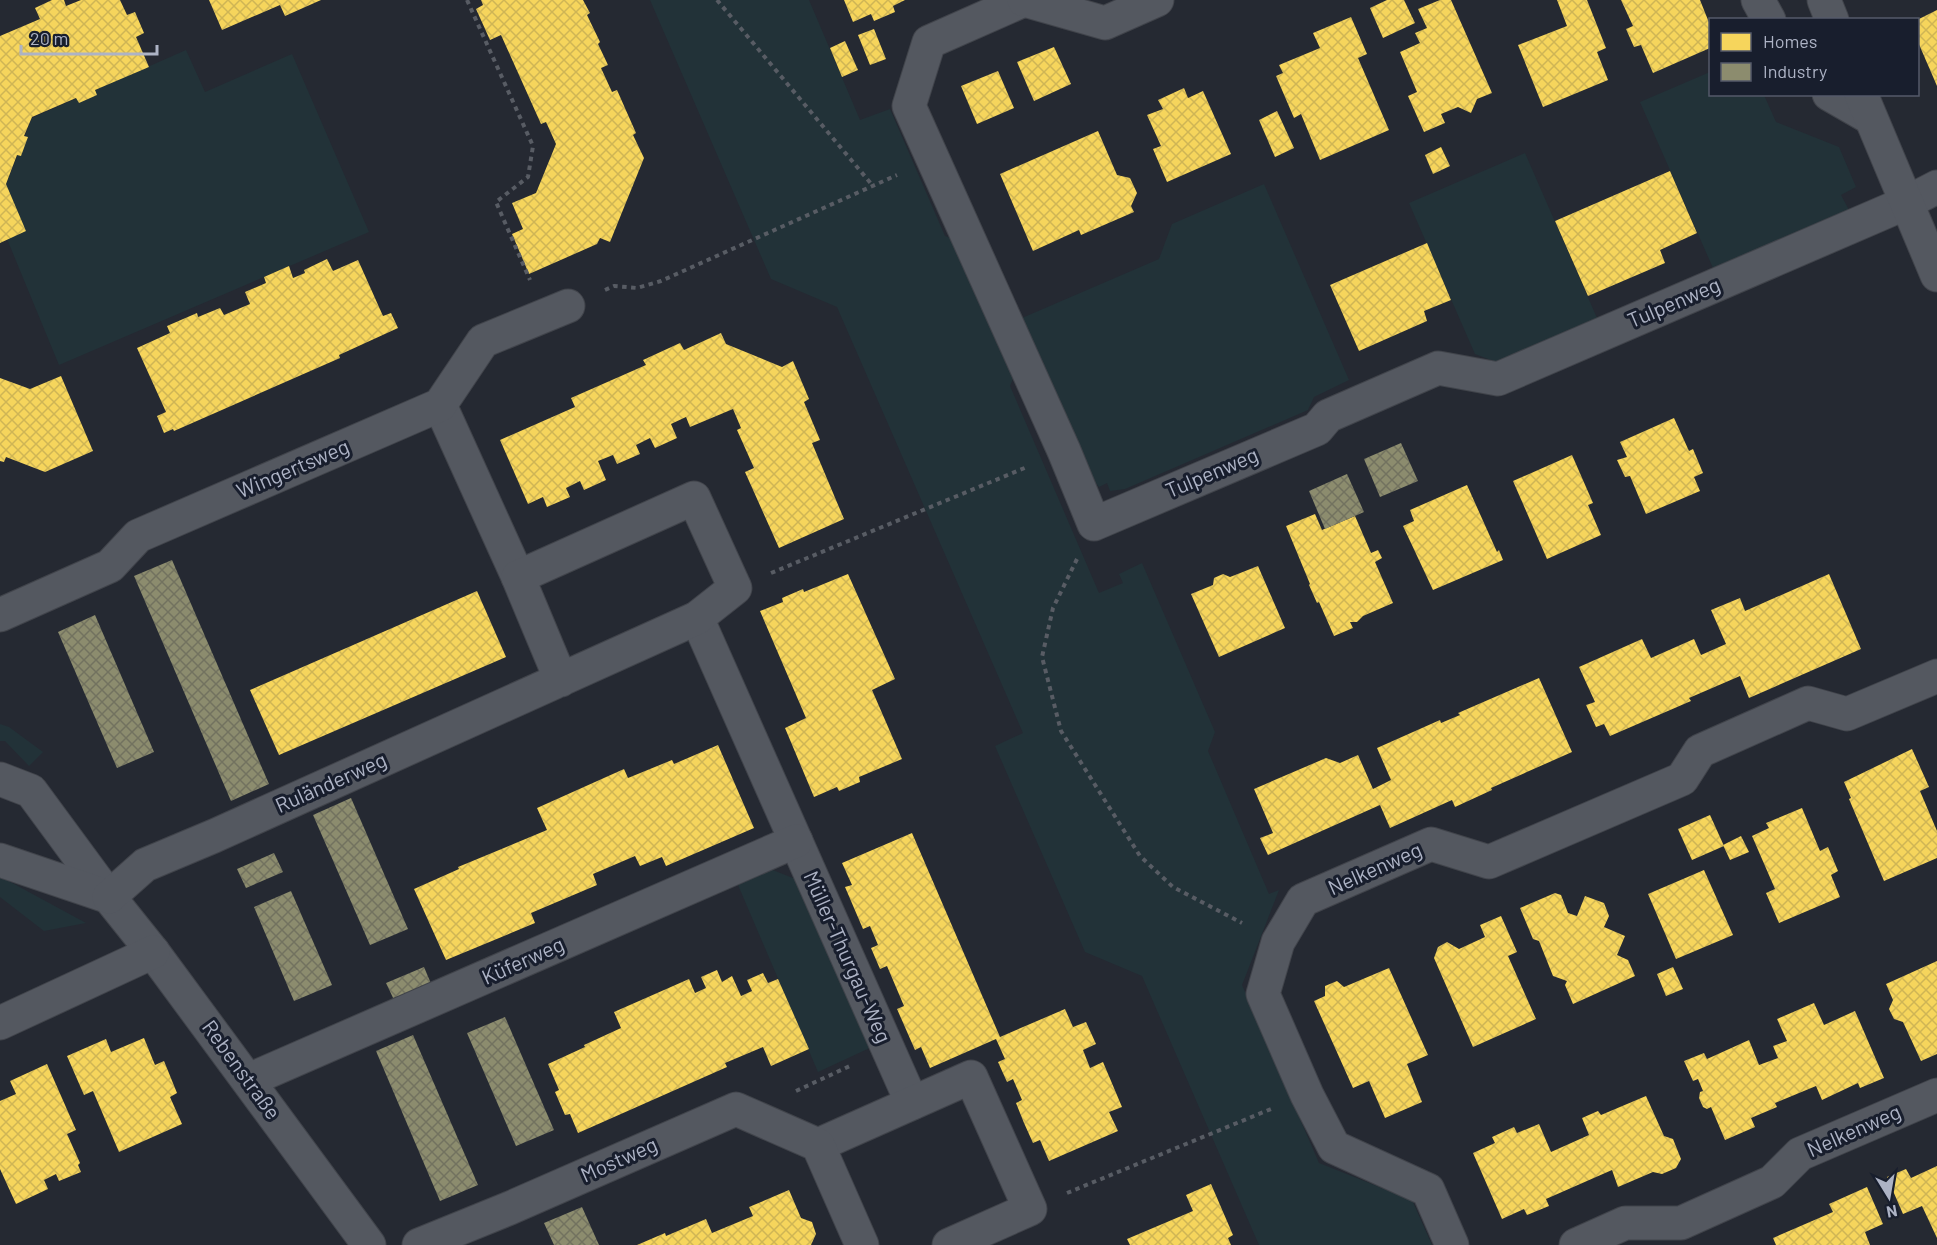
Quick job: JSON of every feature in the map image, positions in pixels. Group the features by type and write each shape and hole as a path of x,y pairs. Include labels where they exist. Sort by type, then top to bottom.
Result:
{"street":[{"path":"1094,524 909,106 929,42 1024,0 1105,23 1157,0"},
{"path":"1758,0 1768,18"},
{"path":"1824,0 1831,18"},
{"path":"1835,96 1865,106 1937,275"},
{"name":"Tulpenweg","path":"1094,524 1317,429 1328,416 1438,368 1498,379 1906,203 1937,187"},
{"path":"556,310 483,341 440,405 518,577 561,680"},
{"name":"Wingertsweg","path":"0,615 110,566 138,536 440,405"},
{"path":"518,577 694,498 735,588"},
{"name":"Ruländerweg","path":"109,897 145,865 697,618 735,588"},
{"name":"Müller-Thurgau-Weg","path":"697,618 912,1103"},
{"name":"Nelkenweg","path":"1452,1245 1428,1190 1334,1147 1307,1095 1263,994 1278,942 1303,900 1431,844 1489,862 1682,779 1700,751 1808,703 1847,714 1937,676"},
{"name":"Rebenstraße","path":"0,779 31,791 249,1080 369,1245"},
{"name":"Küferweg","path":"249,1080 796,841"},
{"path":"0,860 109,897"},
{"path":"0,1023 153,952"},
{"path":"818,1145 971,1077 1030,1209 948,1245"},
{"name":"Nelkenweg","path":"1576,1245 1625,1223 1681,1222 1772,1182 1800,1154 1937,1095"},
{"path":"736,1109 818,1145 862,1245"},
{"name":"Mostweg","path":"419,1245 510,1208 736,1109"}],"path":[{"path":"467,0 533,146 528,177 496,202 556,310"},
{"path":"717,0 873,186"},
{"path":"637,288 661,280 934,160"},
{"path":"735,588 1064,452"},
{"path":"1094,524 1053,608 1042,657 1061,730 1140,856 1173,887 1278,942"},
{"path":"736,1109 780,1098 888,1049"},
{"path":"1030,1209 1307,1095"}],"shaded area":[{"path":"650,0 809,0 860,120 890,109 945,236 963,243 1018,367 1010,386 1099,593 1123,583 1119,574 1142,563 1215,732 1208,751 1269,894 1279,890 1242,985 1319,1163 1412,1200 1432,1245 1259,1245 1142,976 1085,952 995,746 1023,733 837,307 771,279"},
{"path":"186,50 205,92 292,54 369,232 59,365 7,239 6,185 32,118"},
{"path":"1709,72 1709,96 1764,96 1776,122 1839,147 1856,187 1841,195 1849,210 1713,268 1640,102"},
{"path":"1525,153 1597,318 1496,362 1475,354 1409,203"},
{"path":"1264,184 1349,380 1314,397 1308,410 1125,489 1110,491 1107,483 1099,487 1090,475 1022,318 1159,259 1172,224"},
{"path":"0,724 9,727 43,752 29,766 5,741 0,741"},
{"path":"765,867 803,882 874,1046 818,1072 738,885 741,878"},
{"path":"0,875 86,923 44,931 0,897"}],"building: Homes":[{"path":"52,0 64,0 66,6 81,0 120,0 127,15 135,12 144,33 136,37 149,67 95,90 97,95 79,103 76,98 32,117 24,136 28,137 21,156 17,155 6,184 26,231 0,243 0,36 40,19 35,8"},
{"path":"209,0 321,0 285,16 280,5 222,30"},
{"path":"481,0 583,0 590,13 587,15 608,65 601,68 612,92 617,90 644,158 610,242 600,238 597,244 529,274 512,234 523,229 512,203 536,193 556,144 546,122 541,124 501,35 490,40 476,9 483,5"},
{"path":"844,0 905,0 893,6 895,12 874,21 871,14 853,22"},
{"path":"1387,0 1404,0 1415,23 1383,38 1370,8"},
{"path":"1440,0 1451,0 1492,93 1477,99 1471,113 1458,107 1441,114 1445,123 1424,132 1408,96 1417,92 1400,52 1420,43 1415,33 1427,28 1418,9"},
{"path":"1557,0 1587,0 1606,48 1597,52 1608,80 1543,107 1518,45 1567,26"},
{"path":"1621,0 1700,0 1709,22 1709,48 1653,73 1641,45 1634,47 1626,29 1633,26"},
{"path":"1937,10 1937,86 1919,44 1919,19"},
{"path":"1351,17 1367,54 1358,58 1389,130 1320,160 1301,114 1294,118 1276,76 1283,73 1279,65 1320,48 1313,33"},
{"path":"874,29 886,59 870,65 858,35"},
{"path":"845,41 858,70 842,77 830,48"},
{"path":"1054,47 1071,84 1034,101 1017,62"},
{"path":"998,71 1014,108 977,124 961,86"},
{"path":"1184,88 1188,98 1203,91 1231,154 1167,182 1153,149 1161,146 1147,115 1163,109 1158,100"},
{"path":"1277,111 1294,148 1275,157 1259,120"},
{"path":"1098,131 1117,175 1130,178 1137,193 1131,206 1134,212 1081,235 1079,230 1033,251 1000,174"},
{"path":"1441,147 1450,166 1433,174 1425,155"},
{"path":"1670,171 1697,233 1660,250 1665,263 1588,296 1555,221"},
{"path":"1427,243 1451,300 1424,311 1427,321 1359,351 1330,285"},
{"path":"327,259 333,271 358,260 383,316 391,313 398,328 339,355 340,358 174,431 173,429 164,433 157,416 166,412 137,348 170,333 167,326 197,313 198,317 220,308 224,315 250,304 245,292 266,283 264,277 289,266 293,278"},
{"path":"721,333 726,344 782,367 793,361 809,399 804,402 820,440 812,443 844,519 779,548 745,472 754,468 737,430 741,428 733,409 690,427 686,417 671,424 677,438 655,448 650,438 636,445 640,454 617,464 613,455 598,461 606,480 584,490 580,481 566,488 570,497 547,507 543,497 528,504 500,440 575,407 571,398 646,365 643,360 680,343 684,350"},
{"path":"61,376 93,451 45,472 6,457 4,462 0,461 0,378 30,389"},
{"path":"1674,418 1689,451 1693,449 1703,473 1694,477 1700,491 1646,514 1630,476 1625,477 1617,460 1627,457 1620,442"},
{"path":"1572,455 1593,503 1588,505 1601,535 1547,559 1513,481"},
{"path":"1467,485 1497,552 1499,550 1503,560 1433,590 1403,526 1414,521 1410,510"},
{"path":"1315,514 1322,530 1355,516 1371,553 1378,550 1382,558 1375,562 1393,603 1363,616 1357,622 1350,622 1353,628 1334,636 1309,585 1286,526"},
{"path":"1258,566 1285,628 1219,657 1191,594 1213,585 1214,578 1223,574 1230,577"},
{"path":"848,574 895,679 872,690 902,759 859,777 860,782 839,791 837,787 814,797 785,728 806,718 760,611 783,602 782,598 803,589 804,592"},
{"path":"1829,574 1861,649 1749,698 1740,676 1689,698 1691,701 1610,736 1604,724 1596,727 1586,705 1595,702 1579,667 1642,639 1651,658 1694,639 1701,655 1726,644 1711,610 1740,598 1745,611"},
{"path":"477,591 506,657 279,755 250,690"},
{"path":"1539,678 1572,752 1491,788 1492,790 1455,807 1452,800 1390,828 1380,805 1268,855 1260,838 1273,833 1254,789 1326,758 1340,763 1358,755 1373,789 1391,780 1377,748 1440,720 1441,723 1460,715 1458,713"},
{"path":"718,745 754,828 666,866 662,857 640,866 635,856 593,874 597,885 531,913 535,923 446,960 414,889 459,869 458,867 547,830 537,808 624,769 628,778 672,760 674,764"},
{"path":"1912,749 1929,787 1920,791 1937,831 1937,858 1884,881 1844,782"},
{"path":"1802,808 1820,851 1828,847 1838,871 1831,875 1840,897 1779,923 1766,893 1775,889 1752,836 1769,828 1766,823"},
{"path":"1710,815 1724,846 1692,860 1678,829"},
{"path":"912,833 1000,1037 1065,1009 1073,1027 1086,1022 1096,1044 1083,1050 1090,1068 1103,1062 1122,1107 1109,1112 1118,1131 1049,1161 1040,1140 1033,1143 1024,1123 1016,1103 1022,1100 1013,1079 1007,1082 998,1062 1005,1059 996,1039 930,1068 921,1047 915,1050 897,1009 904,1006 887,966 880,969 871,948 878,945 870,926 863,929 845,887 852,885 842,863"},
{"path":"1741,836 1749,852 1730,860 1723,845"},
{"path":"1704,870 1733,935 1676,959 1648,894"},
{"path":"1555,893 1561,895 1568,913 1577,916 1585,896 1604,903 1609,916 1604,927 1625,936 1617,955 1628,960 1635,976 1573,1004 1565,985 1567,981 1553,976 1539,941 1533,939 1520,908"},
{"path":"1501,916 1517,952 1508,956 1536,1019 1473,1047 1434,958 1438,947 1447,942 1459,949 1485,937 1480,925"},
{"path":"1937,961 1937,1054 1921,1061 1903,1022 1894,1019 1889,1009 1893,1000 1886,984"},
{"path":"1673,967 1683,989 1666,996 1657,974"},
{"path":"1389,968 1428,1055 1407,1064 1422,1102 1385,1118 1369,1081 1353,1088 1314,1001 1325,996 1325,986 1337,981 1344,987"},
{"path":"717,970 722,982 732,976 741,996 752,991 747,980 763,973 768,983 778,979 809,1049 771,1066 763,1047 725,1063 727,1067 578,1133 570,1114 565,1115 555,1092 559,1090 548,1064 621,1028 614,1012 689,979 695,993 706,988 701,977"},
{"path":"1814,1003 1824,1025 1855,1011 1884,1078 1860,1088 1858,1083 1822,1100 1816,1086 1775,1103 1777,1107 1751,1118 1755,1127 1725,1140 1711,1107 1707,1109 1703,1107 1699,1098 1700,1092 1703,1091 1698,1079 1693,1081 1684,1061 1704,1053 1707,1059 1749,1040 1759,1065 1778,1058 1773,1046 1787,1041 1777,1019"},
{"path":"144,1038 155,1065 164,1061 177,1093 170,1097 182,1124 119,1152 93,1091 84,1095 67,1056 106,1039 111,1052"},
{"path":"47,1064 76,1130 67,1134 80,1163 78,1165 81,1172 59,1181 56,1174 44,1180 48,1189 16,1204 0,1169 0,1101 16,1094 10,1081"},
{"path":"1646,1096 1664,1136 1673,1139 1681,1159 1676,1168 1662,1174 1653,1172 1618,1187 1612,1170 1546,1199 1549,1206 1527,1215 1524,1209 1502,1219 1473,1153 1495,1143 1492,1137 1514,1127 1517,1133 1539,1124 1551,1152 1589,1135 1582,1118 1598,1111 1601,1115"},
{"path":"1937,1166 1937,1238 1922,1206 1903,1214 1887,1177 1906,1169 1911,1178"},
{"path":"1211,1184 1233,1235 1228,1238 1231,1245 1130,1245 1127,1239 1193,1211 1186,1195"},
{"path":"1867,1187 1883,1224 1865,1232 1870,1245 1776,1245 1773,1238 1833,1212 1829,1204"},
{"path":"789,1190 801,1218 812,1222 816,1234 811,1245 637,1245 665,1233 666,1236 706,1219 712,1233 753,1216 749,1207"}],"building: Industry":[{"path":"1401,443 1418,481 1380,497 1364,459"},
{"path":"1347,474 1364,512 1325,529 1309,491"},
{"path":"172,560 269,784 231,801 134,576"},
{"path":"95,615 154,752 117,768 58,632"},
{"path":"351,798 408,929 370,945 313,815"},
{"path":"274,853 283,872 246,888 237,869"},
{"path":"291,891 332,985 294,1001 254,907"},
{"path":"424,967 432,986 395,1002 386,983"},
{"path":"505,1017 554,1130 516,1146 467,1033"},
{"path":"413,1035 478,1185 440,1201 376,1051"},
{"path":"582,1207 599,1245 554,1245 544,1223"}]}
